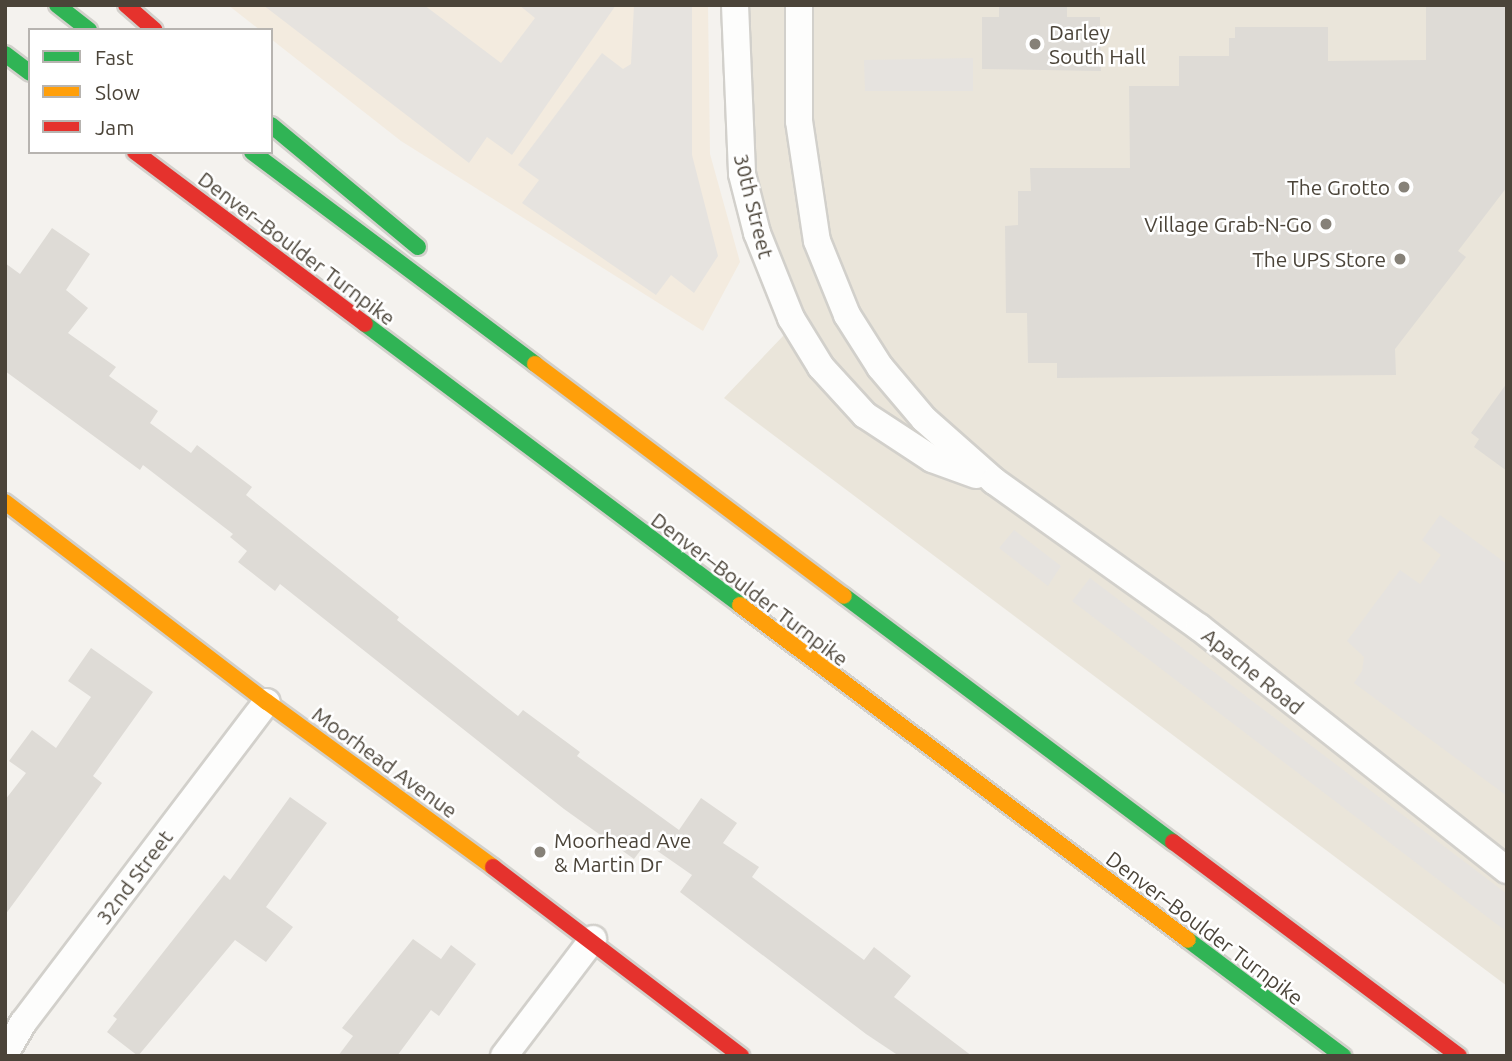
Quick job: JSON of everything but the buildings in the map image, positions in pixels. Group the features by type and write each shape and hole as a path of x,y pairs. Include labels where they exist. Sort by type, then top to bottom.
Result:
{"main road":[{"path":"57,5 86,28"},
{"path":"126,5 153,28"},
{"path":"5,54 28,71"},
{"path":"273,127 428,256"},
{"name":"Denver–Boulder Turnpike","path":"138,154 1343,1056"},
{"path":"255,154 779,550 1459,1056"},
{"path":"492,309 779,550"},
{"name":"Moorhead Avenue","path":"5,502 267,702 593,939 741,1056"}],"street":[{"name":"30th Street","path":"735,5 742,174 757,233 791,318"},
{"name":"Apache Road","path":"799,5 802,159 817,241 835,289 880,367 924,419 994,481 1220,643 1507,870"},
{"name":"Apache Road","path":"791,318 821,367 865,415 932,459 994,481"},
{"name":"32nd Street","path":"5,1054 23,1023 267,702"},
{"path":"505,1056 593,939"}],"shaded area":[{"path":"228,5 708,5 710,154 740,262 703,331 401,141 273,41 273,28 257,28"},
{"path":"263,5 424,5 501,63 535,18 519,5 616,5 512,155 487,137 469,163"},
{"path":"634,5 692,5 692,155 718,256 694,293 671,275 656,295 522,203 539,180 518,165 602,53 623,69 631,64"},
{"path":"729,5 1507,5 1507,986 724,398 784,335 732,154"},
{"path":"973,58 973,91 865,91 864,60"},
{"path":"1440,515 1507,564 1507,796 1354,683 1362,671 1364,657 1347,641 1400,570 1420,584 1441,555 1422,540"},
{"path":"1014,530 1061,566 1048,586 999,548"},
{"path":"1090,578 1507,894 1507,932 1072,601"}],"traffic: fast":[{"path":"57,5 86,28"},
{"path":"5,54 28,71"},
{"path":"273,127 418,247"},
{"path":"255,154 535,364"},
{"path":"365,324 740,605"},
{"path":"844,596 1173,842"},
{"path":"1188,940 1343,1056"}],"traffic: slow":[{"path":"535,364 844,596"},
{"path":"5,502 267,702 493,867"},
{"path":"740,605 1188,940"}],"traffic: jam":[{"path":"126,5 153,28"},
{"path":"138,154 365,324"},
{"path":"1173,842 1459,1056"},
{"path":"493,867 741,1056"}],"place":[{"name":"Darley South Hall","path":"1035,44"},
{"name":"The Grotto","path":"1404,187"},
{"name":"Village Grab-N-Go","path":"1326,224"},
{"name":"The UPS Store","path":"1400,259"},
{"name":"Moorhead Ave & Martin Dr","path":"540,852"}]}
